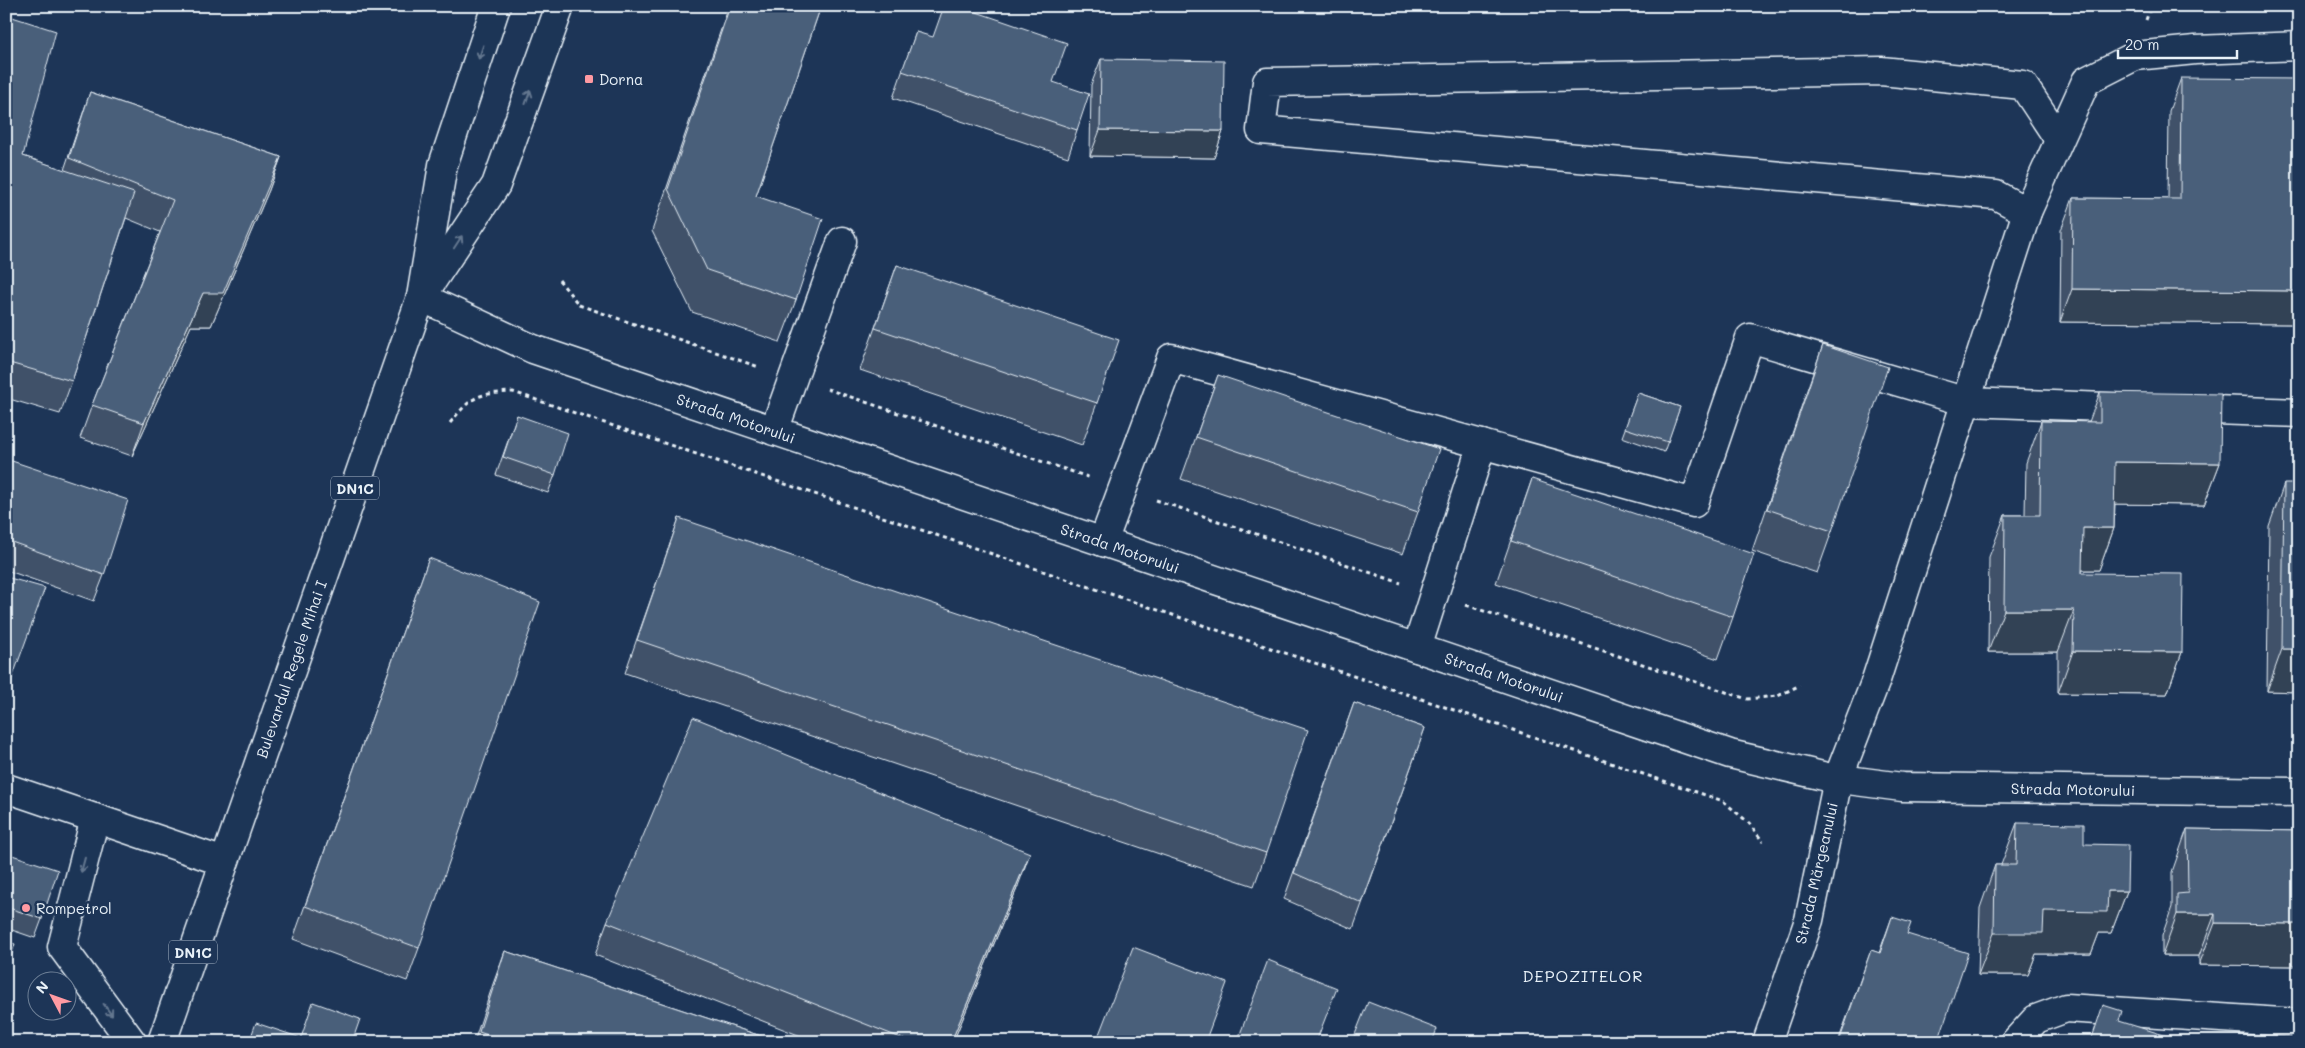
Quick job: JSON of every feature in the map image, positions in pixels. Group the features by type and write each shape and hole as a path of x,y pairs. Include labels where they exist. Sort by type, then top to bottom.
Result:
{"street":[{"name":"Bulevardul Regele Mihai I","path":"162,1042 421,297 443,165 496,6"},
{"name":"Bulevardul Regele Mihai I","path":"421,297 496,184 560,6"},
{"name":"Strada Mărgeanului","path":"1768,1042 1809,920 1838,779 1876,680 2027,212 2058,138 2086,81 2134,56 2195,50 2299,46"},
{"path":"2027,212 1996,196 1261,130 1267,82 1881,71 2023,85 2058,138"},
{"path":"774,431 842,241"},
{"name":"Strada Motorului","path":"421,297 533,349 1730,754 1838,779 1902,788 2299,792"},
{"path":"1102,542 1171,358 1694,503 1750,338 1967,402 2299,413"},
{"path":"1417,648 1482,444"},
{"path":"6,788 224,862"},
{"path":"95,818 62,946 132,1042"},
{"path":"2015,1042 2036,1019 2066,1008 2299,1023"}],"path":[{"path":"559,280 579,305 1747,699 1778,696 1800,685"},
{"path":"450,423 469,400 485,393 513,392 1723,801 1750,823 1764,842"}],"building":[{"path":"730,6 821,6 756,196 823,219 796,300 707,270 668,189"},
{"path":"944,6 959,6 1067,43 1053,82 1089,94 1077,130 902,71 916,32 933,37"},
{"path":"6,15 56,31 23,156 134,193 72,381 6,362 6,202 8,197 6,197"},
{"path":"1101,59 1224,61 1223,131 1100,130"},
{"path":"2181,78 2299,79 2299,291 2072,289 2073,198 2180,199"},
{"path":"90,92 281,157 223,293 203,293 144,423 92,405 173,200 69,158"},
{"path":"897,265 1119,340 1097,403 875,328"},
{"path":"1823,345 1888,367 1832,531 1767,509"},
{"path":"1218,375 1439,449 1418,512 1196,437"},
{"path":"2100,392 2221,394 2220,463 2115,462 2114,528 2083,528 2082,573 2183,574 2182,652 2073,651 2074,610 2004,610 2005,515 2040,515 2041,421 2100,422"},
{"path":"1638,393 1680,407 1668,442 1625,428"},
{"path":"517,415 568,433 555,475 503,457"},
{"path":"6,459 128,500 104,575 6,540"},
{"path":"1532,479 1754,554 1733,617 1511,541"},
{"path":"2284,484 2299,484 2299,649 2282,649"},
{"path":"679,518 1308,730 1266,853 637,640"},
{"path":"429,558 540,602 419,948 305,906"},
{"path":"6,577 45,588 6,695"},
{"path":"1354,703 1425,728 1362,903 1294,873"},
{"path":"693,717 1030,853 951,1042 911,1042 607,922"},
{"path":"2017,823 2084,824 2084,844 2128,845 2127,891 2108,891 2107,912 2044,911 2043,933 1994,933 1995,865 2016,865"},
{"path":"2187,829 2299,831 2299,924 2215,923 2215,914 2177,914 2177,894 2188,893"},
{"path":"6,853 58,870 42,919 6,907"},
{"path":"1892,917 1911,923 1907,934 1968,953 1938,1042 1839,1042 1871,950 1880,953"},
{"path":"6,941 15,944 6,971"},
{"path":"1133,947 1227,983 1205,1042 1096,1042"},
{"path":"505,951 779,1042 508,1042 479,1032"},
{"path":"1268,960 1337,988 1316,1042 1237,1042"},
{"path":"313,1002 360,1019 352,1042 249,1042 256,1023 301,1038"},
{"path":"1368,1002 1437,1029 1432,1042 1352,1042"},
{"path":"2103,1005 2122,1011 2119,1021 2180,1040 2179,1042 2081,1042 2082,1038 2091,1041"}],"place":[{"name":"Dorna","path":"589,79"},
{"name":"Rompetrol","path":"26,908"}],"district":[{"name":"DEPOZITELOR","path":"1583,975"}]}
